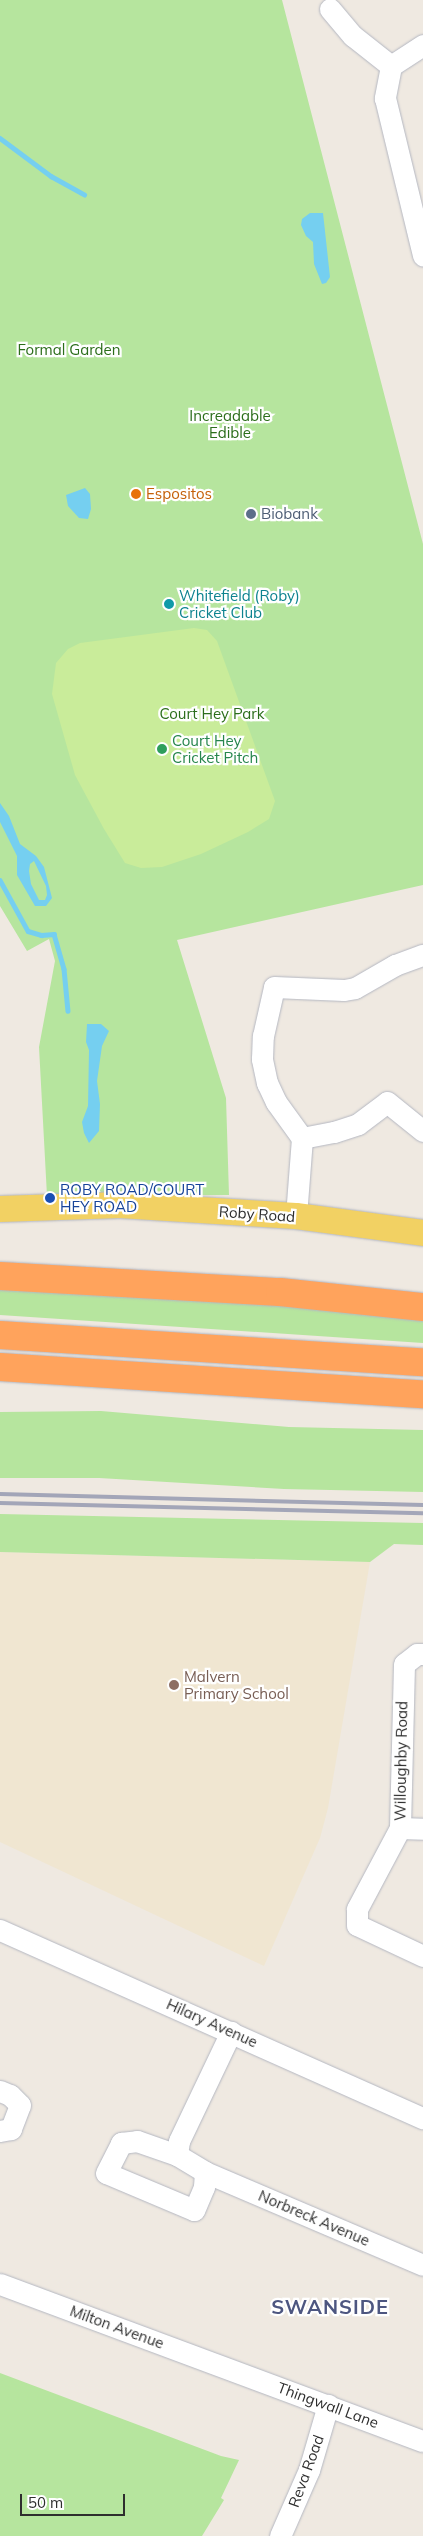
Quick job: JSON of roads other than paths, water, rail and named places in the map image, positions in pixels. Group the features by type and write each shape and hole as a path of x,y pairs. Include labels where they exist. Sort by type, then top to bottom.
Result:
{"highway":[{"path":"0,1276 280,1292 423,1307"},
{"path":"0,1335 423,1362"},
{"path":"0,1367 423,1394"},
{"path":"0,1373 157,1377"}],"main road":[{"name":"Roby Road","path":"0,1209 120,1205 296,1216 423,1233"}],"street":[{"path":"330,10 353,36 391,66"},
{"path":"423,46 391,66 384,98 423,255"},
{"path":"296,1216 302,1138 276,1102 267,1083 262,1060 263,1036 272,979 344,990 355,988 395,964 423,955"},
{"path":"302,1138 353,1126 392,1095 423,1131"},
{"name":"Willoughby Road","path":"423,1654 417,1654 404,1664 400,1828 356,1909 357,1925 423,1956"},
{"path":"400,1828 423,1828"},
{"name":"Hilary Avenue","path":"0,1930 423,2118"},
{"path":"177,2155 179,2141 231,2032"},
{"path":"0,2090 10,2095 20,2106 11,2129 0,2131"},
{"name":"Norbreck Avenue","path":"205,2172 204,2187 194,2210 106,2173 121,2143 137,2141 177,2155 205,2172 423,2265"},
{"name":"Milton Avenue","path":"0,2284 234,2370"},
{"name":"Thingwall Lane","path":"234,2370 423,2441"},
{"name":"Reva Road","path":"280,2536 309,2470 328,2405"}],"water":[{"path":"310,213 323,213 330,277 326,283 322,284 314,264 313,242 306,236 301,225 302,219"},
{"path":"85,488 90,494 91,509 88,519 79,518 68,506 66,495"},
{"path":"0,803 9,816 20,844 36,856 44,867 52,898 46,906 35,906 17,875 17,856 0,822","holes":["34,861 46,886 47,895 45,900 39,900 31,884 29,871 30,864"]},
{"path":"87,1024 101,1024 109,1031 102,1046 97,1081 100,1104 99,1131 89,1143 84,1133 82,1122 88,1106 89,1050 86,1042"}],"waterway":[{"path":"0,138 51,176 84,194"},
{"path":"0,880 28,931 41,935 54,934 64,969 68,1011"}],"railway":[{"path":"0,1494 423,1505"},
{"path":"0,1503 423,1513"}],"place":[{"name":"Espositos","path":"136,494"},
{"name":"Biobank","path":"251,514"},
{"name":"Whitefield (Roby) Cricket Club","path":"169,604"},
{"name":"Court Hey Cricket Pitch","path":"162,749"},
{"name":"ROBY ROAD/COURT HEY ROAD","path":"50,1198"},
{"name":"Malvern Primary School","path":"174,1685"}],"district":[{"name":"SWANSIDE","path":"330,2306"}],"park label":[{"name":"Formal Garden","path":"69,350"},
{"name":"Increadable Edible","path":"230,424"},
{"name":"Court Hey Park","path":"212,714"}]}
